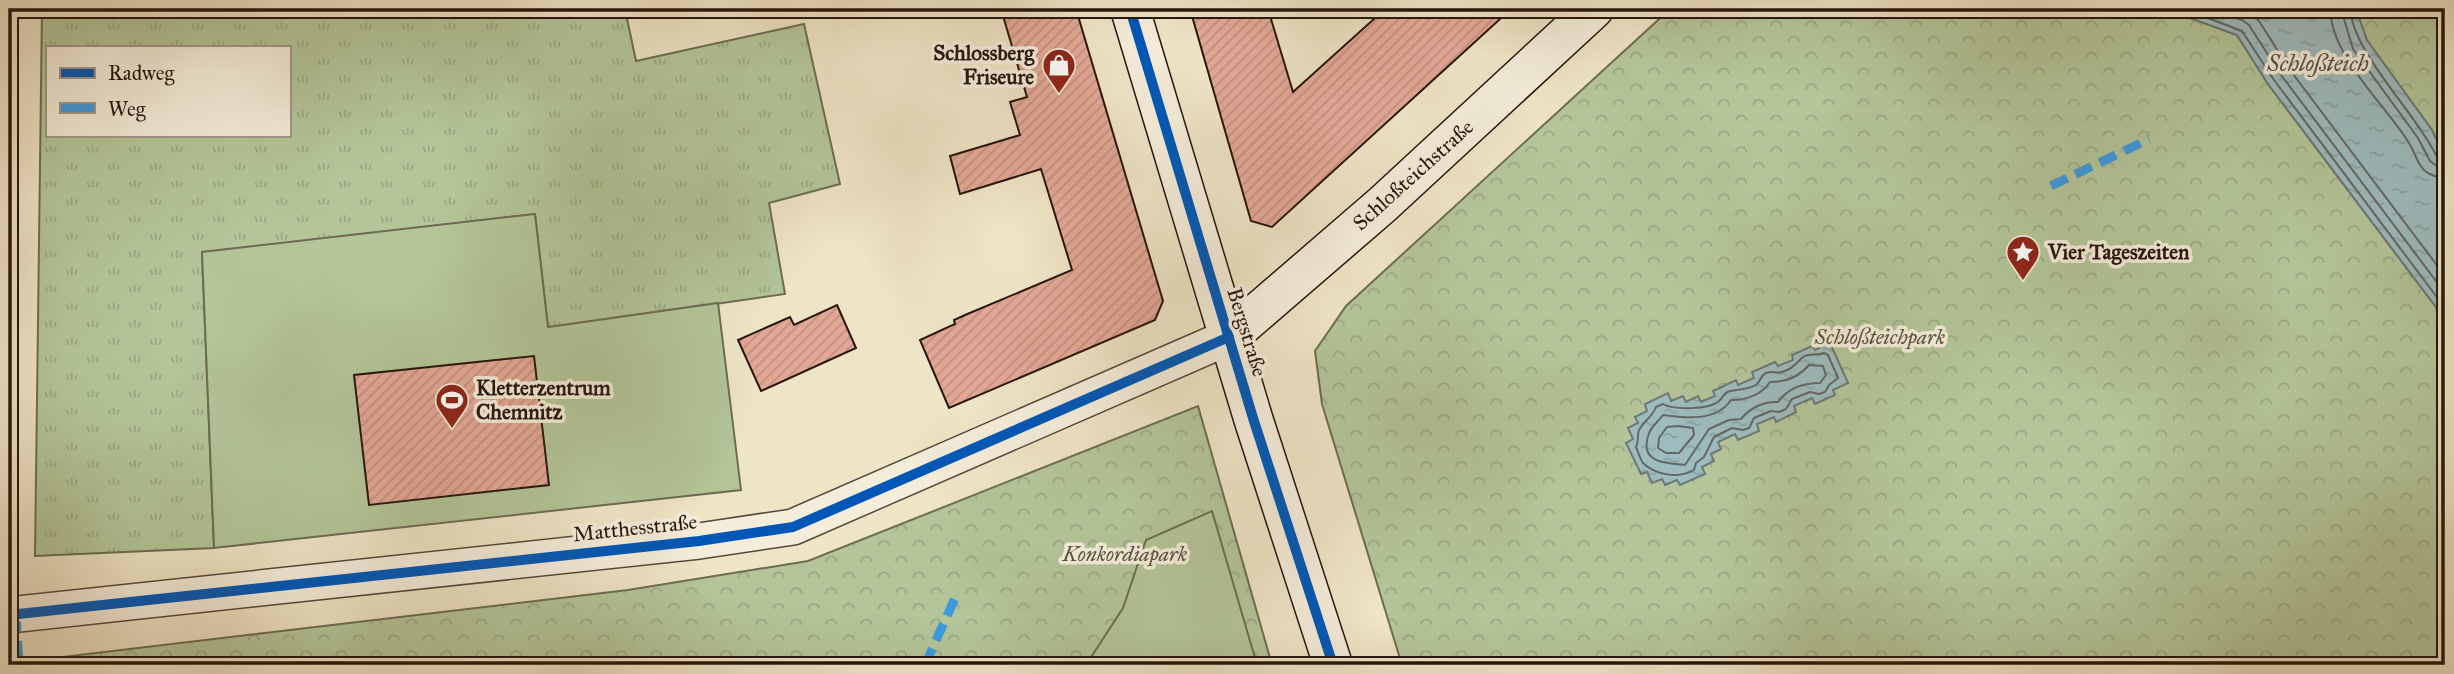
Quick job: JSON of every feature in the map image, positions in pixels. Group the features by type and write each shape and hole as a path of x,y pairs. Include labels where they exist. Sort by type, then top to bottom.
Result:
{"main road":[{"name":"Bergstraße","path":"1130,9 1229,337 1333,665"},
{"name":"Schloßteichstraße","path":"1229,337 1382,205 1594,9"}],"street":[{"name":"Matthesstraße","path":"9,615 699,541 793,527 1229,337"}],"green space":[{"path":"42,9 625,9 636,61 804,24 840,184 769,203 785,294 548,328 535,214 202,253 214,548 35,556"},
{"name":"Schloßteichpark","path":"1670,9 2174,9 2176,13 2237,35 2268,84 2445,319 2445,665 1402,665 1322,404 1315,351 1346,306"},
{"path":"2356,9 2445,9 2445,157 2432,130 2366,40"},
{"path":"535,214 548,327 718,303 741,490 214,548 202,252"},
{"name":"Konkordiapark","path":"1198,406 1272,665 29,665 28,661 628,590 808,561"},
{"path":"1212,511 1257,665 1086,665 1123,608 1146,540"}],"water":[{"name":"Schloßteich","path":"2174,9 2356,9 2367,40 2432,130 2445,157 2445,319 2268,84 2237,35 2176,13"},
{"path":"1830,343 1848,383 1833,390 1835,395 1815,404 1812,398 1794,406 1796,412 1776,422 1774,417 1757,424 1759,431 1738,440 1735,434 1718,442 1721,449 1711,454 1714,461 1702,467 1705,474 1680,485 1677,480 1665,485 1662,479 1652,483 1647,472 1641,474 1626,443 1633,439 1628,428 1638,423 1635,417 1647,411 1645,404 1668,393 1671,401 1683,396 1686,402 1698,396 1701,402 1715,396 1713,391 1736,380 1738,385 1754,378 1752,372 1775,362 1778,366 1793,360 1792,355 1812,346 1815,350"}],"building":[{"path":"1001,9 1076,9 1163,301 1155,320 949,408 920,340 955,324 954,320 1072,270 1041,169 960,194 950,156 1020,135 1010,102 1027,97"},
{"path":"1190,9 1268,9 1293,92 1385,9 1511,9 1272,227 1251,221"},
{"path":"837,305 856,348 761,391 738,340 790,317 794,325"},
{"name":"Kletterzentrum Chemnitz","path":"534,356 549,485 369,505 354,375"}],"marked path":[{"path":"2051,186 2149,139"},
{"path":"925,665 955,598"},
{"path":"16,614 19,665"}],"cycle path":[{"path":"1130,9 1253,418 1333,665"},
{"path":"9,615 699,541 793,527 1229,337"}],"place":[{"name":"Schlossberg Friseure","path":"1059,95"},
{"name":"Vier Tageszeiten","path":"2023,282"},
{"name":"Kletterzentrum Chemnitz","path":"452,430"}]}
